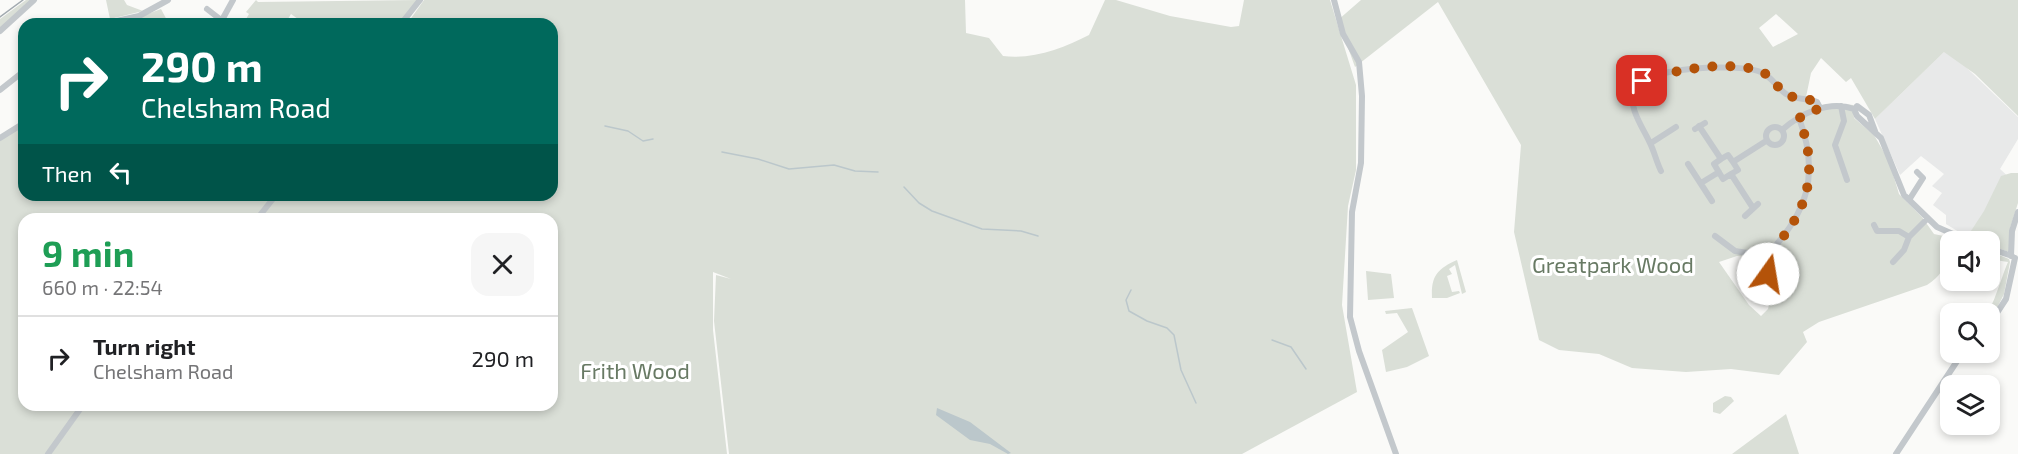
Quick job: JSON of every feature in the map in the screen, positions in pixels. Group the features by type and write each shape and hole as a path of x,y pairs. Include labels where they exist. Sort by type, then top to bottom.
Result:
{"street":[{"path":"0,32 34,0"},
{"path":"131,18 162,7 168,0"},
{"path":"225,18 233,0"},
{"path":"406,18 420,0"},
{"path":"1334,0 1343,34 1359,62 1361,89 1361,163 1352,212 1350,317 1359,351 1396,454"},
{"path":"207,9 220,18"},
{"path":"1661,171 1653,155 1651,143 1638,122 1634,90 1642,81 1677,71 1725,68 1753,70 1768,76 1788,95 1817,102 1820,108"},
{"path":"0,90 18,76"},
{"path":"1841,106 1844,121 1835,145 1847,180"},
{"path":"1782,130 1799,118 1820,108 1841,106 1854,109 1857,116 1881,138 1896,170 1899,186 1909,200 1944,231"},
{"path":"1774,281 1766,272 1766,256 1785,234 1798,212 1808,187 1811,166 1799,118"},
{"path":"1700,126 1721,159"},
{"path":"0,138 18,127"},
{"path":"1766,141 1766,132 1770,128 1775,127 1782,130"},
{"path":"1651,143 1676,128"},
{"path":"1766,141 1772,145 1781,143 1784,138 1782,130"},
{"path":"1733,162 1766,141"},
{"path":"1728,155 1733,162 1738,170 1723,178 1714,164 1728,155"},
{"path":"1688,164 1712,201"},
{"path":"1701,183 1719,172"},
{"path":"1909,200 1925,180 1917,172"},
{"path":"1731,174 1755,206 1744,216"},
{"path":"262,213 271,201"},
{"path":"2000,308 2006,299 2015,258 2012,231 2018,212"},
{"path":"1893,262 1904,250 1909,237 1928,218"},
{"path":"1875,230 1899,231 1909,237"},
{"path":"1715,236 1735,251 1766,256"},
{"path":"2000,252 2015,258"},
{"path":"1896,454 1956,363"},
{"path":"48,454 79,411"}],"shaded area":[{"path":"1947,49 2018,117 2018,139 2000,169 2015,183 1972,231 1957,231 1946,224 1946,215 1933,205 1942,193 1932,186 1944,174 1921,156 1900,175 1875,119"},
{"path":"937,408 970,422 1011,453 1008,454 990,444 970,440 936,415"}],"green space":[{"path":"26,0 32,0 0,29 0,19"},
{"path":"106,0 124,0 127,5 143,11 114,18 110,18"},
{"path":"256,0 258,2 418,0 404,18 297,18 291,14 289,18 247,18 249,14 246,12"},
{"name":"Frith Wood","path":"424,0 965,0 966,33 989,38 1003,56 1014,57 1048,52 1089,35 1105,0 1116,0 1170,16 1231,27 1239,26 1244,0 1330,0 1356,85 1356,170 1348,206 1342,305 1357,392 1242,454 729,454 714,321 716,275 731,279 713,272 713,330 727,454 51,454 82,411 558,411 558,213 265,213 274,201 558,201 558,18 411,18"},
{"name":"Greatpark Wood","path":"1361,0 2018,0 2018,116 1975,74 1944,52 1875,119 1851,78 1846,82 1821,58 1811,73 1806,97 1819,100 1822,105 1838,103 1853,105 1854,118 1874,135 1889,161 1899,194 1922,217 1934,234 1940,235 1940,272 1927,285 1819,322 1803,332 1807,342 1779,375 1731,369 1686,372 1632,368 1599,354 1559,350 1539,340 1514,232 1521,145 1438,2 1355,67 1338,20","holes":["1776,14 1798,34 1773,47 1759,28","1737,256 1749,257 1773,288 1768,309 1761,316 1749,305 1719,262"]},
{"path":"161,9 166,18 137,18"},
{"path":"18,129 18,201 269,201 260,213 18,213 18,411 77,411 45,454 0,454 0,140"},
{"path":"2018,173 2018,203 2010,228 2009,252 2000,249 2000,231 1971,231 1984,211 2001,176"},
{"path":"2000,255 2009,259 2010,262 2004,294 2000,303 1992,303 1997,291 2000,291 2000,283 2008,262 2000,261"},
{"path":"1457,260 1466,292 1462,294 1455,265 1449,269 1452,274 1447,276 1452,292 1459,291 1460,293 1447,298 1432,298 1434,279 1437,274"},
{"path":"1366,271 1391,274 1394,298 1368,300"},
{"path":"1412,308 1429,356 1407,367 1386,372 1382,350 1408,332 1397,313 1386,314 1385,311"},
{"path":"1725,396 1731,397 1734,401 1720,414 1713,412 1713,403"},
{"path":"1786,414 1799,454 1732,454"}],"waterway":[{"path":"605,126 628,131 643,141 653,139"},
{"path":"722,152 758,159 789,169 834,165 855,171 878,172"},
{"path":"904,187 919,203 932,211 982,229 1021,231 1038,236"},
{"path":"1131,290 1126,300 1129,311 1167,328 1174,335 1181,370 1196,403"},
{"path":"1272,340 1291,347 1306,369"}],"tram line":[{"path":"0,17 23,0"}],"route":[{"path":"1642,81 1677,71 1725,68 1753,70 1768,76 1788,95 1817,102 1820,108 1799,118 1808,145 1811,166 1808,187 1798,212 1785,234 1766,256 1768,274"}]}
